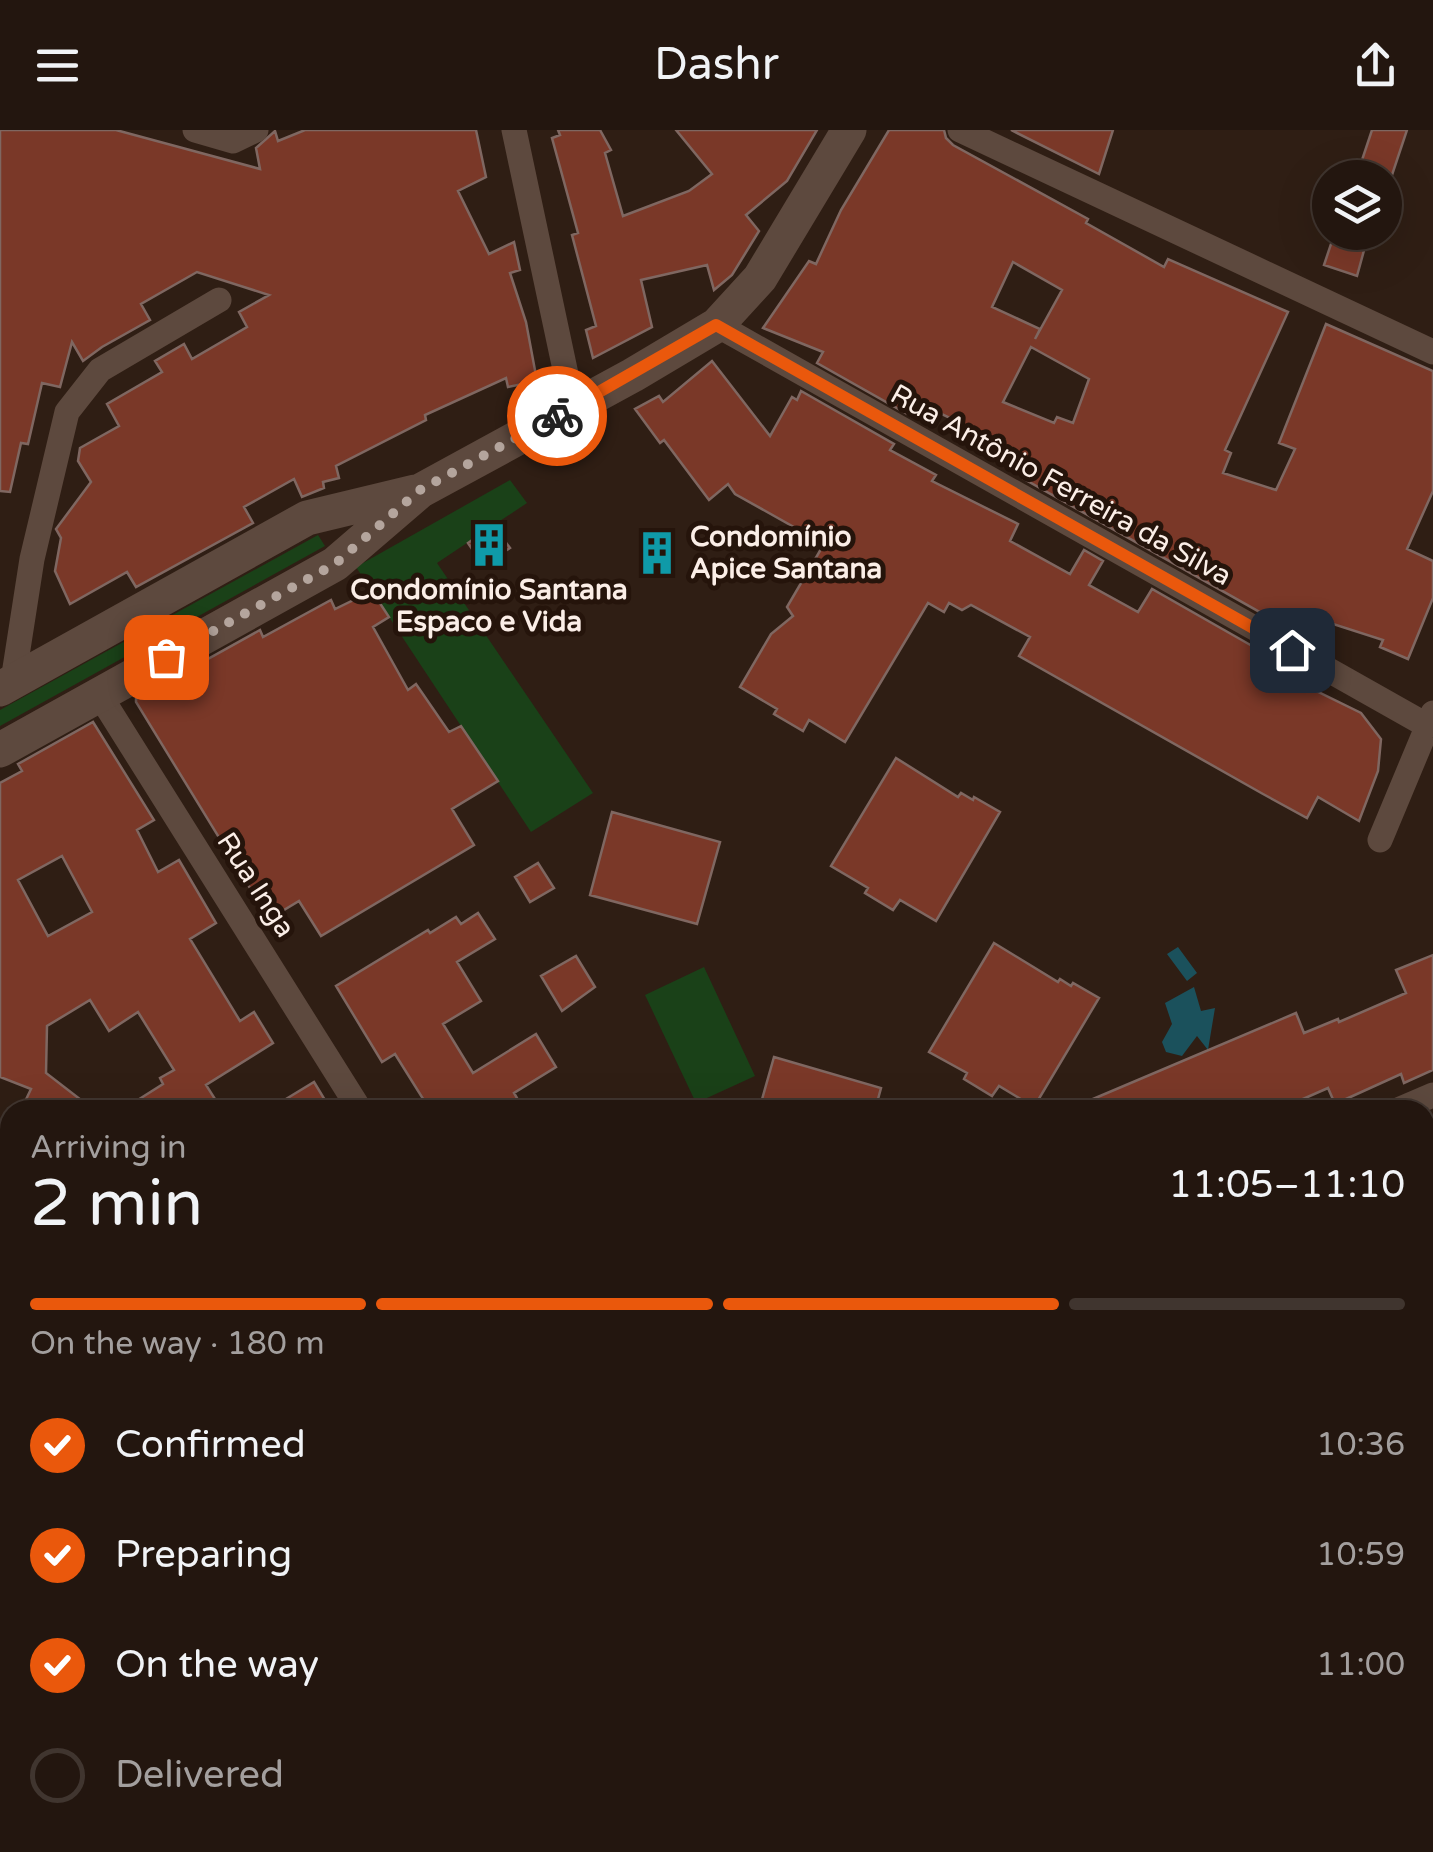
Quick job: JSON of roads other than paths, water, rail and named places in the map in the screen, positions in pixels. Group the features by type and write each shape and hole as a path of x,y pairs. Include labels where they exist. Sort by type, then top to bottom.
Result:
{"street":[{"path":"195,130 244,136"},
{"path":"514,130 573,407"},
{"path":"0,750 335,564 420,490 716,325 760,278 849,130"},
{"path":"960,130 1433,352"},
{"path":"7,685 67,412 100,370 219,300"},
{"name":"Rua Antônio Ferreira da Silva","path":"716,325 1430,720 1380,840"},
{"path":"7,685 307,518 420,490"},
{"name":"Rua Inga","path":"98,694 354,1100"}],"water":[{"path":"1178,947 1197,973 1187,981 1167,954"},
{"path":"1194,987 1201,1011 1215,1008 1208,1050 1197,1036 1182,1056 1166,1052 1162,1042 1172,1024 1165,1003"}],"place":[{"name":"Condomínio Santana Espaco e Vida","path":"489,545"},
{"name":"Condomínio Apice Santana","path":"657,553"}]}
